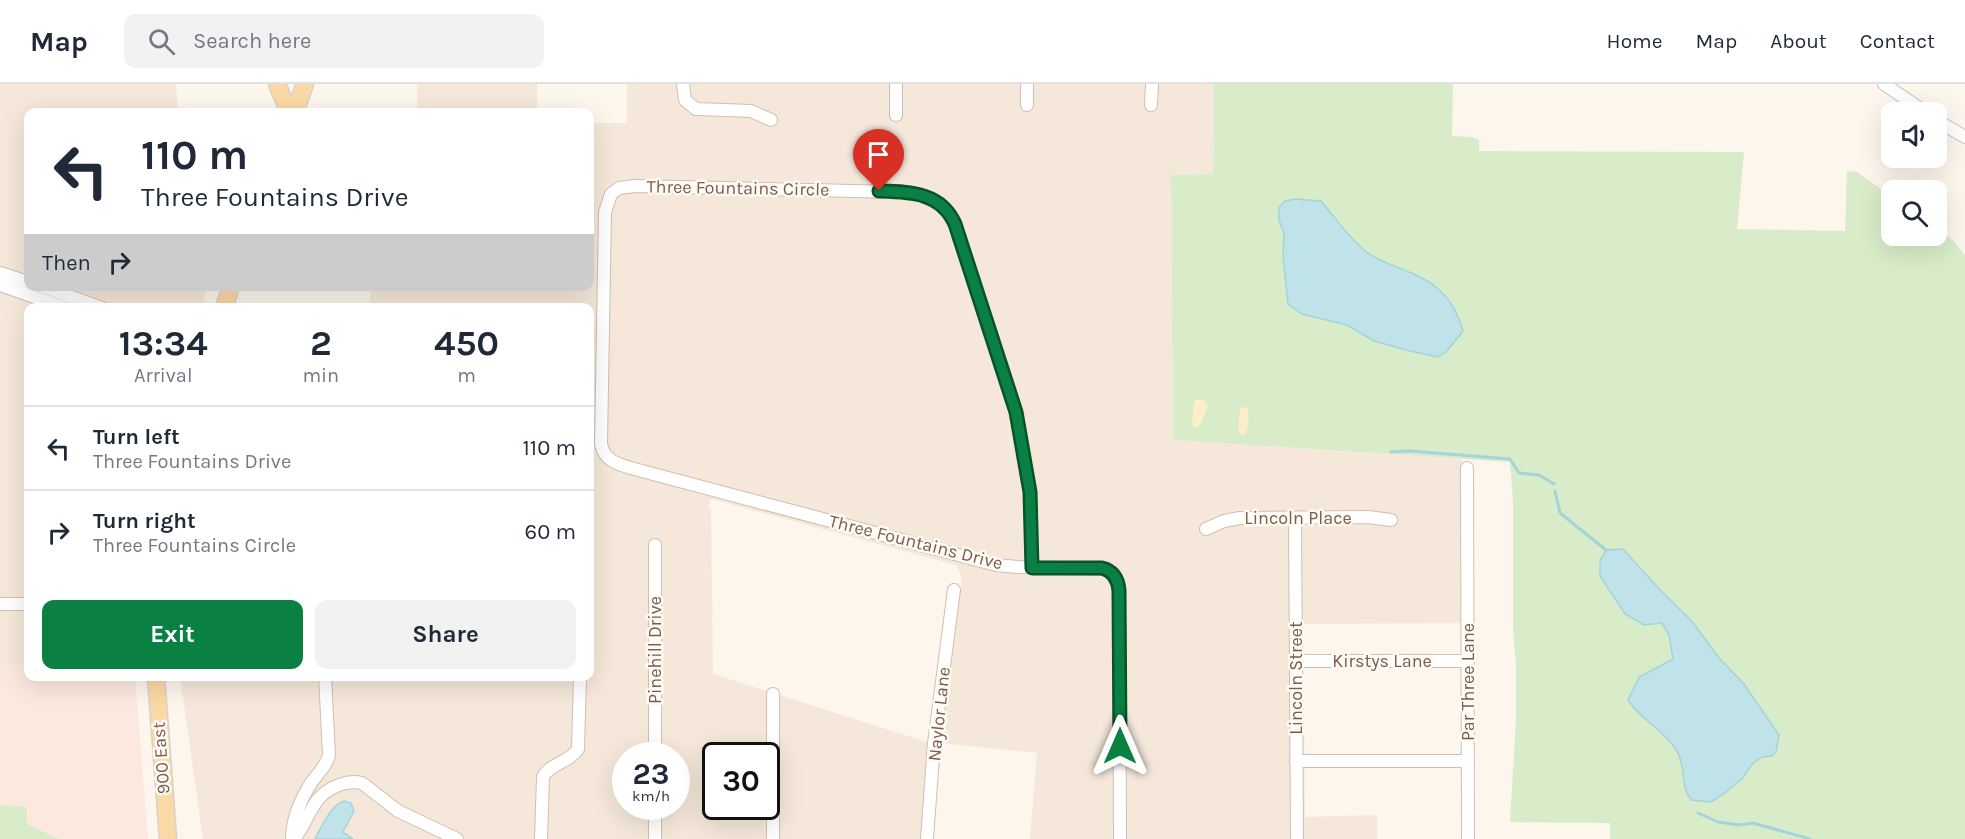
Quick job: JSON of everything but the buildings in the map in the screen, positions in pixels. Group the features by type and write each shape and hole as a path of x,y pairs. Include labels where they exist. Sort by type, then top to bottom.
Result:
{"main road":[{"path":"277,84 287,108"},
{"path":"296,108 305,84"},
{"name":"900 East","path":"156,681 168,839"}],"street":[{"path":"683,84 684,100 696,109 751,111 771,120"},
{"path":"896,84 896,115"},
{"path":"1027,84 1027,105"},
{"path":"1152,84 1152,105"},
{"path":"1884,84 1910,102"},
{"path":"1947,126 1965,137"},
{"name":"Three Fountains Circle","path":"603,361 605,212 608,199 615,190 635,186 887,191 929,196 946,209 955,224 1012,398 1030,492 1032,568"},
{"path":"0,273 24,281"},
{"path":"0,285 52,303"},
{"path":"55,291 88,303"},
{"path":"594,361 603,361"},
{"name":"Three Fountains Drive","path":"603,361 601,444 606,457 613,462 996,565 1032,568 1102,568 1110,571 1118,582 1120,839"},
{"name":"Par Three Lane","path":"1296,762 1468,761 1467,468"},
{"name":"Lincoln Place","path":"1206,529 1224,521 1240,518 1368,517 1392,520"},
{"name":"Lincoln Street","path":"1295,518 1297,839"},
{"name":"Pinehill Drive","path":"655,545 655,742"},
{"name":"Naylor Lane","path":"927,839 934,742 954,590"},
{"path":"0,604 24,604"},
{"name":"Kirstys Lane","path":"1296,660 1468,660"},
{"path":"293,839 295,818 302,800 326,764 329,755 326,681"},
{"path":"542,839 542,785 546,771 567,761 578,749 580,681"},
{"path":"773,694 773,839"},
{"path":"1468,761 1468,839"},
{"path":"293,839 301,830 312,806 321,795 339,785 355,782 362,783 398,811 458,839"},
{"path":"655,820 655,839"}],"shaded area":[{"path":"0,84 176,84 178,108 24,108 24,291 207,291 202,303 24,303 24,665 0,665"},
{"path":"417,84 537,84 537,108 417,108"},
{"path":"627,84 1214,84 1213,174 1171,175 1173,440 1462,459 1463,623 1303,624 1305,817 1377,815 1377,839 1030,839 1037,753 940,743 962,577 956,565 711,499 708,508 711,509 713,674 930,743 923,839 203,839 181,681 594,681 594,303 370,303 370,291 594,291 594,123 627,123"},
{"path":"0,665 24,665 24,681 135,681 148,839 35,839 0,825"}],"green space":[{"path":"1214,84 1453,84 1452,136 1472,137 1479,140 1479,151 1744,152 1737,229 1845,231 1847,171 1857,172 1881,189 1881,246 1947,246 1947,236 1954,241 1965,255 1965,839 1610,839 1610,823 1510,822 1516,719 1516,662 1513,632 1513,501 1510,462 1173,440 1171,175 1213,174"},
{"path":"0,805 27,807 27,824 59,839 0,839"}],"sand":[{"path":"1198,399 1205,401 1208,406 1200,425 1195,428 1192,423 1194,401"},
{"path":"1246,406 1248,424 1245,434 1242,435 1238,432 1240,409"}],"water":[{"path":"1296,199 1321,201 1349,235 1368,253 1424,279 1446,296 1456,312 1463,331 1447,351 1438,357 1374,341 1347,325 1302,314 1288,304 1283,257 1284,233 1279,220 1279,207 1285,201"},
{"path":"1623,549 1691,620 1720,659 1744,684 1779,735 1776,752 1772,756 1762,757 1752,764 1743,778 1711,802 1691,800 1685,789 1677,751 1628,700 1639,677 1673,659 1669,635 1662,623 1644,625 1625,614 1600,576 1600,561 1606,550"},
{"path":"344,801 351,803 354,811 343,832 353,839 315,839 331,812"}],"waterway":[{"path":"1391,452 1410,451 1510,459 1519,473 1539,475 1554,484"},
{"path":"1555,491 1560,513 1606,550"},
{"path":"1698,813 1718,822 1739,825 1753,823 1810,839"}],"route":[{"path":"879,191 929,196 946,209 955,224 1016,412 1032,510 1032,568 1102,568 1110,571 1116,578 1119,586 1120,746"}]}
